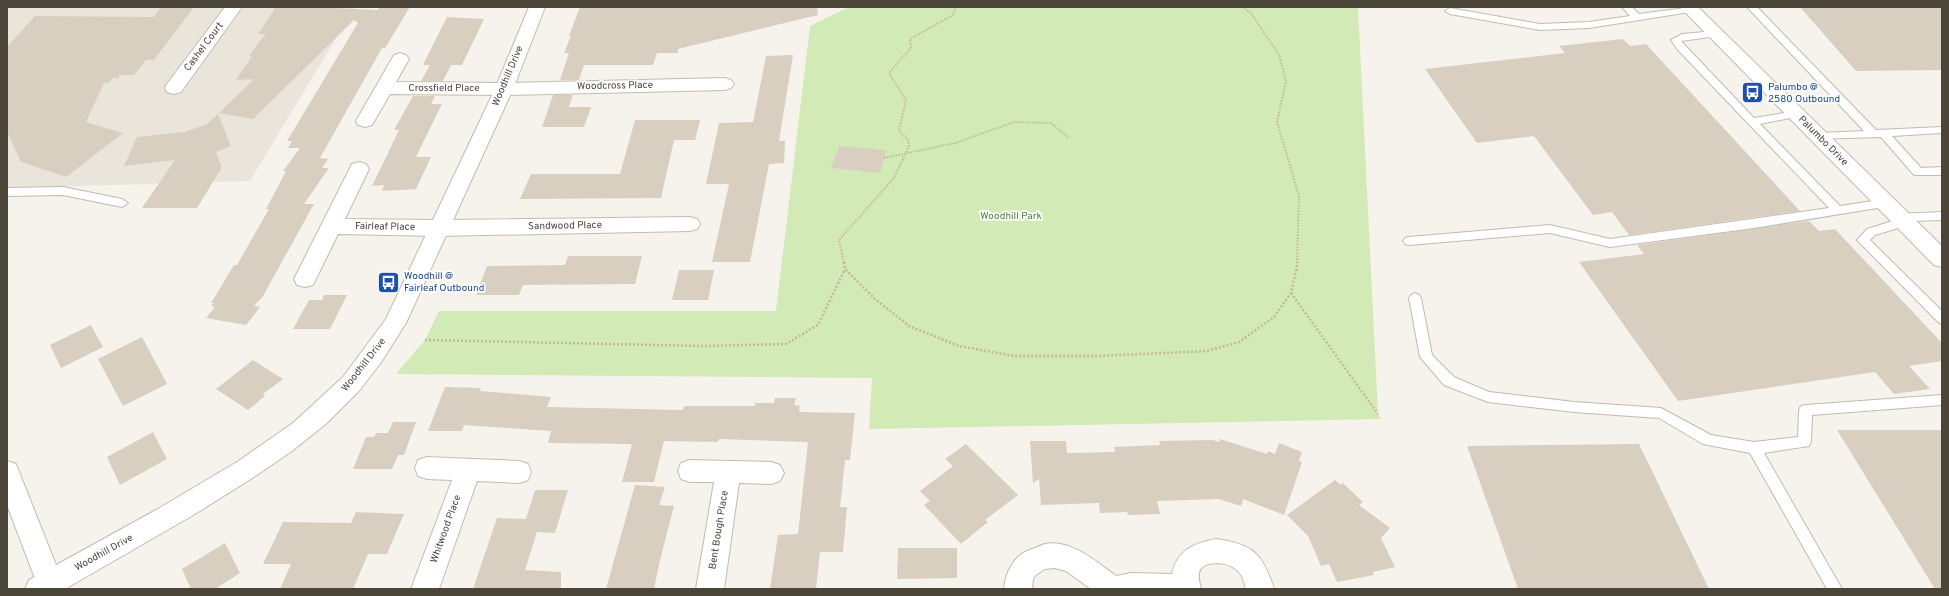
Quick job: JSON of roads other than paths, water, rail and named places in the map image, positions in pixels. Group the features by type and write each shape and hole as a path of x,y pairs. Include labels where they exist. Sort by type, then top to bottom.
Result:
{"street":[{"name":"Cashel Court","path":"174,88 234,7"},
{"name":"Woodhill Drive","path":"48,587 163,521 227,482 280,447 320,415 351,384 395,323 504,88 536,7"},
{"name":"Palumbo Drive","path":"1689,8 1942,259"},
{"path":"364,121 400,59"},
{"name":"Woodcross Place","path":"504,88 725,84"},
{"name":"Crossfield Place","path":"383,88 504,88"},
{"path":"304,279 359,168"},
{"name":"Sandwood Place","path":"440,228 690,224"},
{"name":"Fairleaf Place","path":"330,226 440,228"},
{"path":"427,468 519,472"},
{"name":"Whitwood Place","path":"425,589 468,470"},
{"path":"690,471 771,472"},
{"path":"7,472 48,587"},
{"name":"Bent Bough Place","path":"710,589 728,472"},
{"path":"1116,589 1131,586 1187,588 1185,576 1188,566 1195,558 1204,552 1215,550 1226,551 1238,555 1247,562 1255,571 1260,581 1260,589"},
{"path":"1018,589 1018,582 1022,572 1039,558 1050,556 1062,557 1073,561 1112,589"}],"lane":[{"path":"1627,7 1636,18"},
{"path":"1752,7 1878,134 1918,172 1942,171"},
{"path":"1450,11 1540,28 1589,25 1689,8"},
{"path":"1715,34 1682,37 1676,40 1680,47 1838,211"},
{"path":"1752,122 1796,114"},
{"path":"1819,137 1942,130"},
{"path":"7,192 63,191 122,203"},
{"path":"1409,241 1550,229 1610,243 1754,224 1886,203"},
{"path":"1942,216 1902,219 1871,232 1863,240 1942,319"},
{"path":"1416,298 1426,357 1449,381 1488,397 1574,407 1661,413 1708,440 1754,448 1804,442 1806,410 1942,400"},
{"path":"1754,448 1835,589"}],"place":[{"name":"Palumbo @ 2580 Outbound","path":"1752,93"},
{"name":"Woodhill @ Fairleaf Outbound","path":"389,282"}],"park label":[{"name":"Woodhill Park","path":"1011,216"}]}
